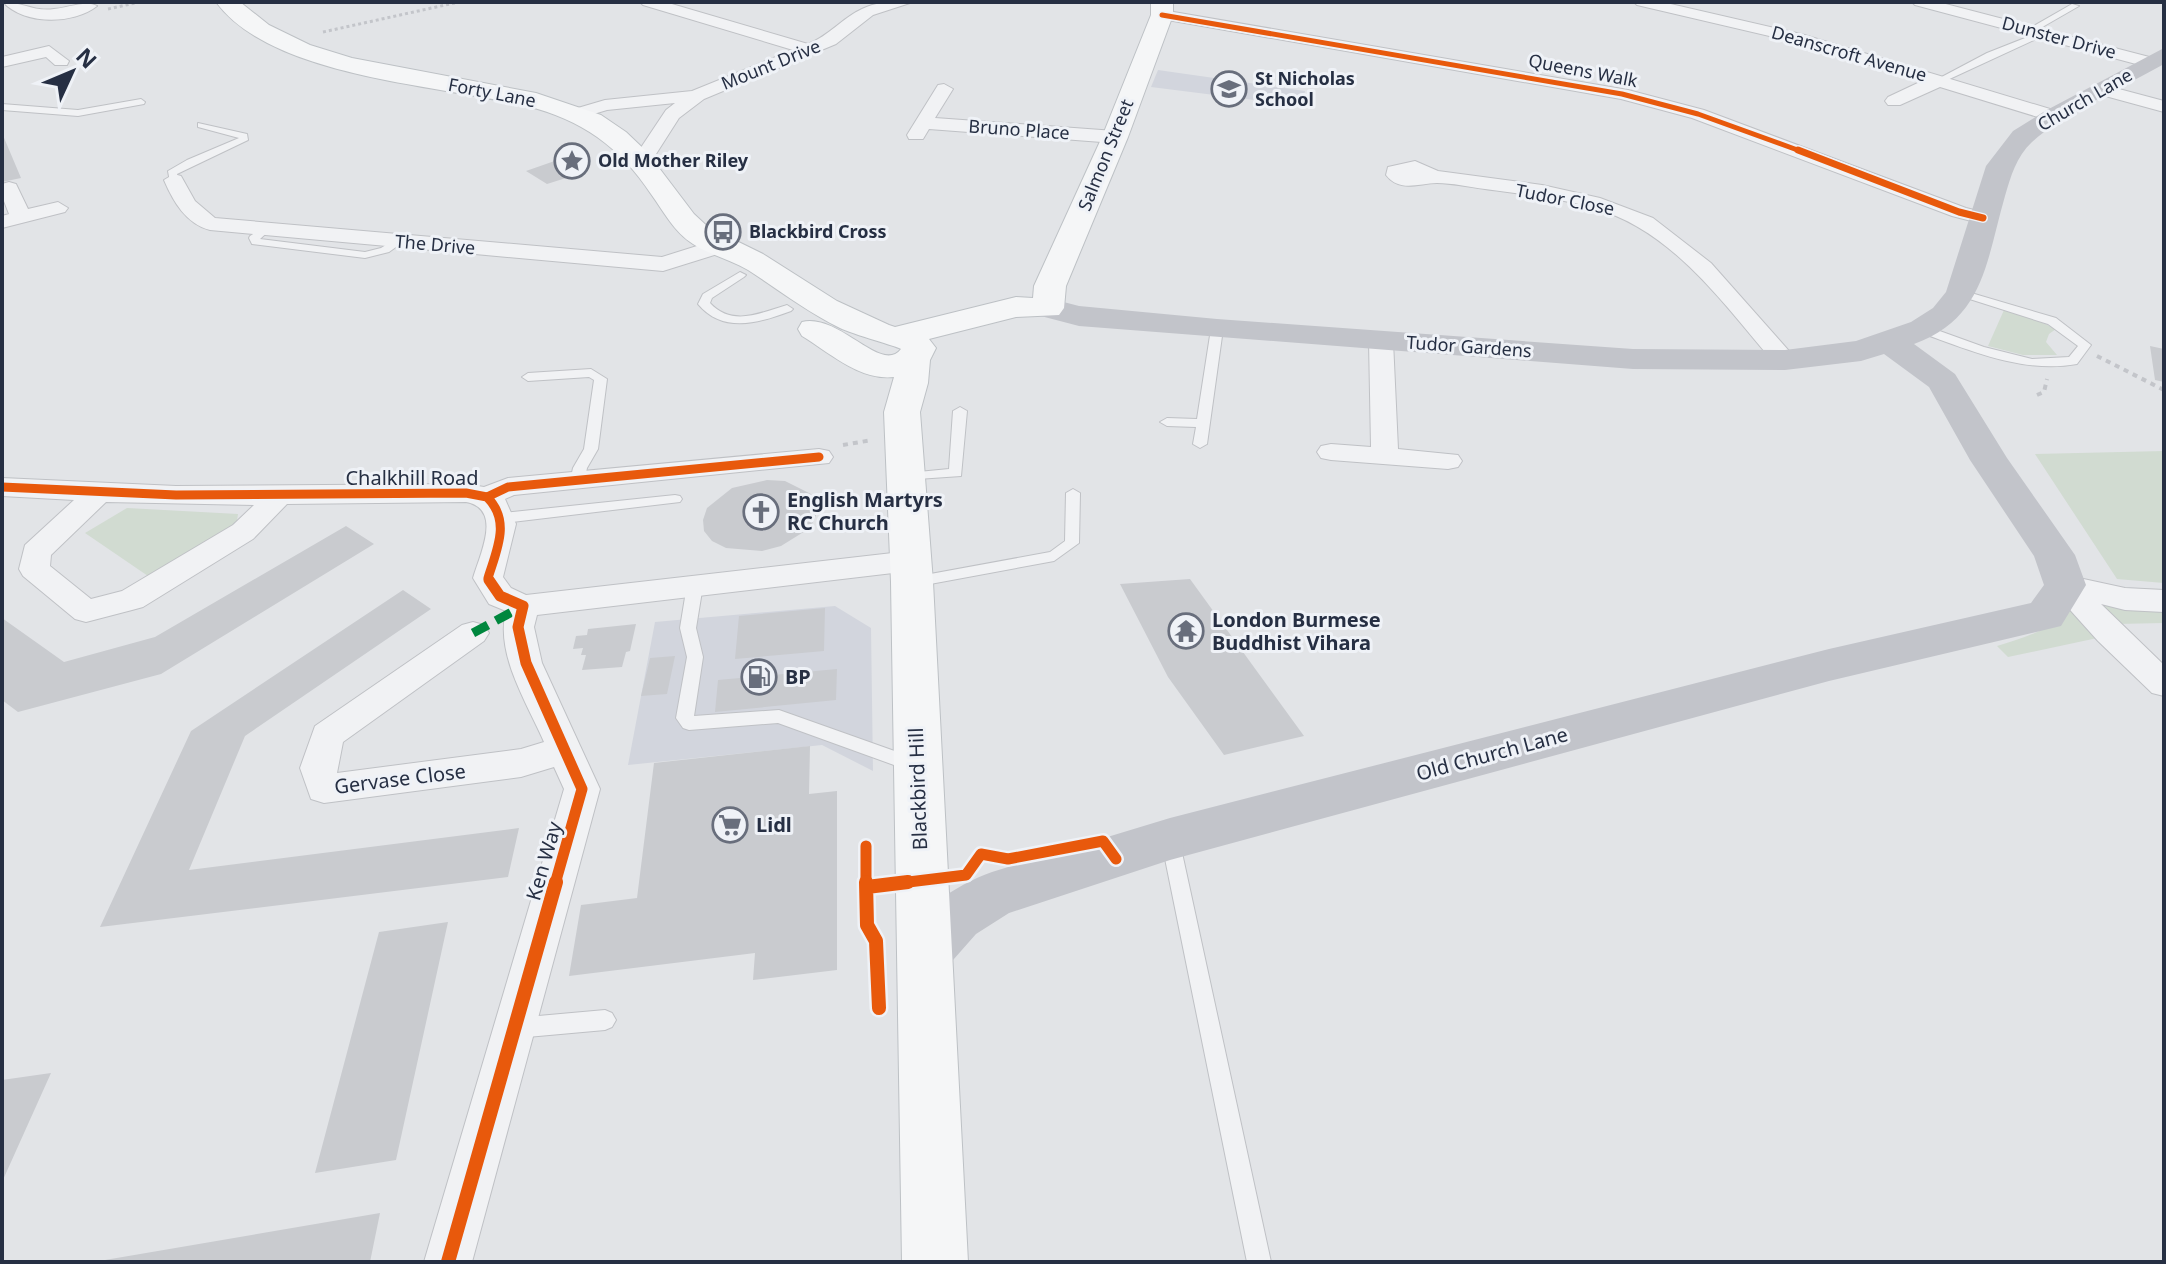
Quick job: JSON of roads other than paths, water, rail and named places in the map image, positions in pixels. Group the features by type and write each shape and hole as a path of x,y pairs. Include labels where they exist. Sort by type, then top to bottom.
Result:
{"main road":[{"name":"Forty Lane","path":"227,2 238,14 272,34 332,58 411,78 553,105 577,114 620,137 642,161 690,228 716,247 745,256 892,351"},
{"name":"Salmon Street","path":"1048,308 1050,286 1115,137 1162,9"},
{"name":"Church Lane","path":"1891,343 1923,329 1944,315 1961,293 2000,166 2022,137 2157,59"},
{"name":"Forty Lane","path":"716,247 721,263 821,334 892,351"},
{"name":"Tudor Gardens","path":"1048,308 1079,316 1217,329 1633,359 1785,360 1861,351 1891,343"},
{"path":"892,351 1048,308"},
{"path":"1891,343 1943,381 1989,460 2054,555 2065,585"},
{"name":"Blackbird Hill","path":"892,351 908,477 935,1262"},
{"name":"Old Church Lane","path":"926,950 957,917 992,895 1116,859 1170,839 1829,665 2046,615 2065,585"}],"street":[{"path":"11,2 19,10 37,17 89,6"},
{"path":"648,2 810,50"},
{"name":"Mount Drive","path":"642,161 672,114 698,95 830,41 880,4 897,6 905,2"},
{"name":"Deanscroft Avenue","path":"1642,2 1795,37 2054,116"},
{"name":"Dunster Drive","path":"1925,2 2036,33 2157,59"},
{"name":"Queens Walk","path":"1162,9 1622,94 1698,114 1959,212 1983,218"},
{"path":"2,62 49,51 61,61"},
{"path":"1894,101 1940,80"},
{"name":"Bruno Place","path":"944,89 920,129 1115,137"},
{"path":"2104,90 2164,107"},
{"name":"Mount Drive","path":"577,114 605,105 698,95"},
{"name":"Tudor Close","path":"1430,176 1591,202 1645,221 1694,259 1785,360"},
{"name":"The Drive","path":"174,180 197,218 210,224 663,264 716,247"},
{"path":"9,188 11,220 58,208"},
{"path":"1381,341 1385,455"},
{"path":"1331,452 1448,461"},
{"name":"Chalkhill Road","path":"2,487 98,494 278,497 466,493 495,508 508,487 819,457"},
{"path":"98,494 36,552 34,569 86,611 132,599 145,592 243,532 278,497"},
{"path":"495,508 488,578 500,596 523,606 695,585 911,572"},
{"path":"2065,585 2125,599 2164,601"},
{"path":"2065,585 2109,633 2164,684"},
{"name":"Ken Way","path":"448,1262 582,789 526,663 518,627 523,606"},
{"name":"Gervase Close","path":"473,633 327,735 318,768 324,789 521,763 564,750"}],"lane":[{"path":"1940,80 2036,33 2075,6"},
{"path":"2,107 78,113 141,102"},
{"path":"174,180 172,173 190,162 243,140 244,136 201,125"},
{"path":"740,275 707,296 704,304 708,310 736,321 787,309"},
{"path":"1923,329 1980,350 2032,363 2073,361 2085,345 2052,321 1961,293"},
{"path":"1200,444 1217,329"},
{"path":"528,377 591,373 601,379 591,449 580,468 577,482"},
{"path":"908,477 956,473 960,411"},
{"path":"1167,422 1203,423"},
{"path":"911,572 1054,556 1072,543 1073,493"},
{"path":"495,508 675,499"},
{"path":"695,585 688,628 695,657 685,718 689,723 779,716 916,766"},
{"path":"1170,839 1259,1262"},
{"path":"516,1028 605,1020"}],"place":[{"name":"St Nicholas School","path":"1229,89"},
{"name":"Old Mother Riley","path":"572,161"},
{"name":"Blackbird Cross","path":"723,232"},
{"name":"English Martyrs RC Church","path":"761,512"},
{"name":"London Burmese Buddhist Vihara","path":"1186,631"},
{"name":"BP","path":"759,677"},
{"name":"Lidl","path":"730,825"}]}
